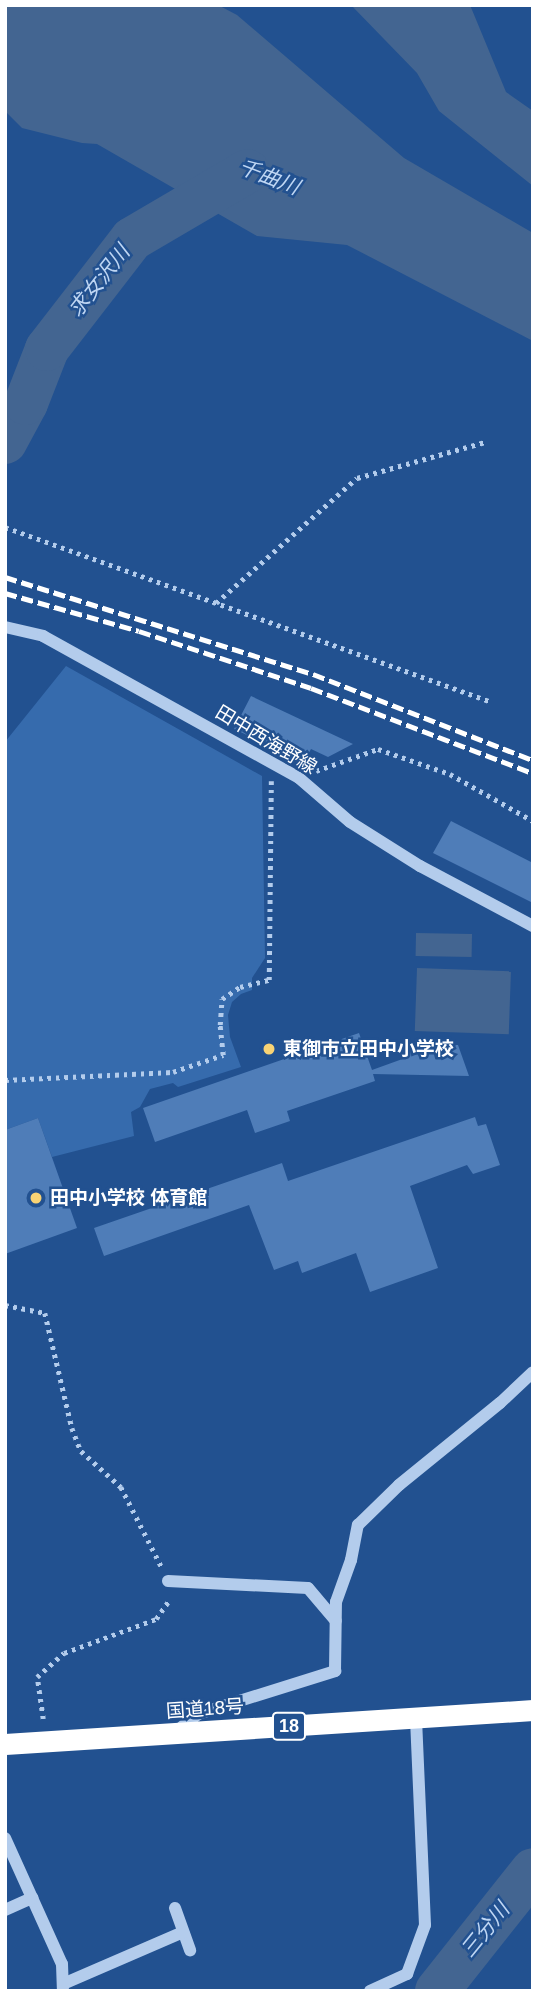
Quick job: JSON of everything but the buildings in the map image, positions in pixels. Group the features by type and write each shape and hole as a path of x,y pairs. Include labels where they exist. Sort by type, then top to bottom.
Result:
{"highway":[{"name":"国道18号","path":"5,1744 533,1710"}],"street":[{"name":"田中西海野線","path":"5,627 43,636 299,778 350,822 421,866 533,926"},
{"path":"172,1734 198,1714 335,1671 336,1602 351,1560 358,1525 399,1485 500,1404 533,1372"},
{"path":"168,1581 308,1588 336,1621"},
{"path":"370,1991 407,1974 425,1925 416,1718"},
{"path":"5,1838 62,1964 63,1987 183,1932"},
{"path":"5,1910 32,1898"},
{"path":"175,1908 190,1951"}],"path":[{"path":"216,603 357,478 485,442"},
{"path":"5,527 489,701"},
{"path":"299,778 378,748 450,774 533,821"},
{"path":"5,1080 173,1072 223,1055 220,1025 222,999 240,987 270,980 272,763"},
{"path":"5,1305 45,1313 72,1428 81,1451 121,1488 174,1595 156,1619 64,1653 37,1677 46,1741"}],"shaded area":[{"path":"66,666 262,776 265,958 252,978 252,990 241,994 232,1002 228,1015 230,1037 241,1067 178,1087 173,1083 150,1089 140,1107 131,1112 134,1136 52,1157 38,1118 5,1130 5,742"}],"water":[{"name":"千曲川","path":"5,5 218,5 237,15 404,158 533,233 533,341 347,245 257,236 97,144 82,143 22,128 5,111"},
{"path":"351,5 470,5 506,92 533,111 533,186 439,111 417,73"},
{"path":"416,933 472,934 472,957 416,956"},
{"path":"417,968 511,971 509,1034 415,1031"}],"waterway":[{"name":"求女沢川","path":"5,442 26,403 47,349 132,239 248,171"},
{"name":"三分川","path":"437,1991 533,1870"}],"railway":[{"path":"5,577 313,674 533,760"},
{"path":"5,593 139,631 311,688 533,773"}],"place":[{"name":"東御市立田中小学校","path":"269,1049"},
{"name":"田中小学校 体育館","path":"36,1198"}]}
